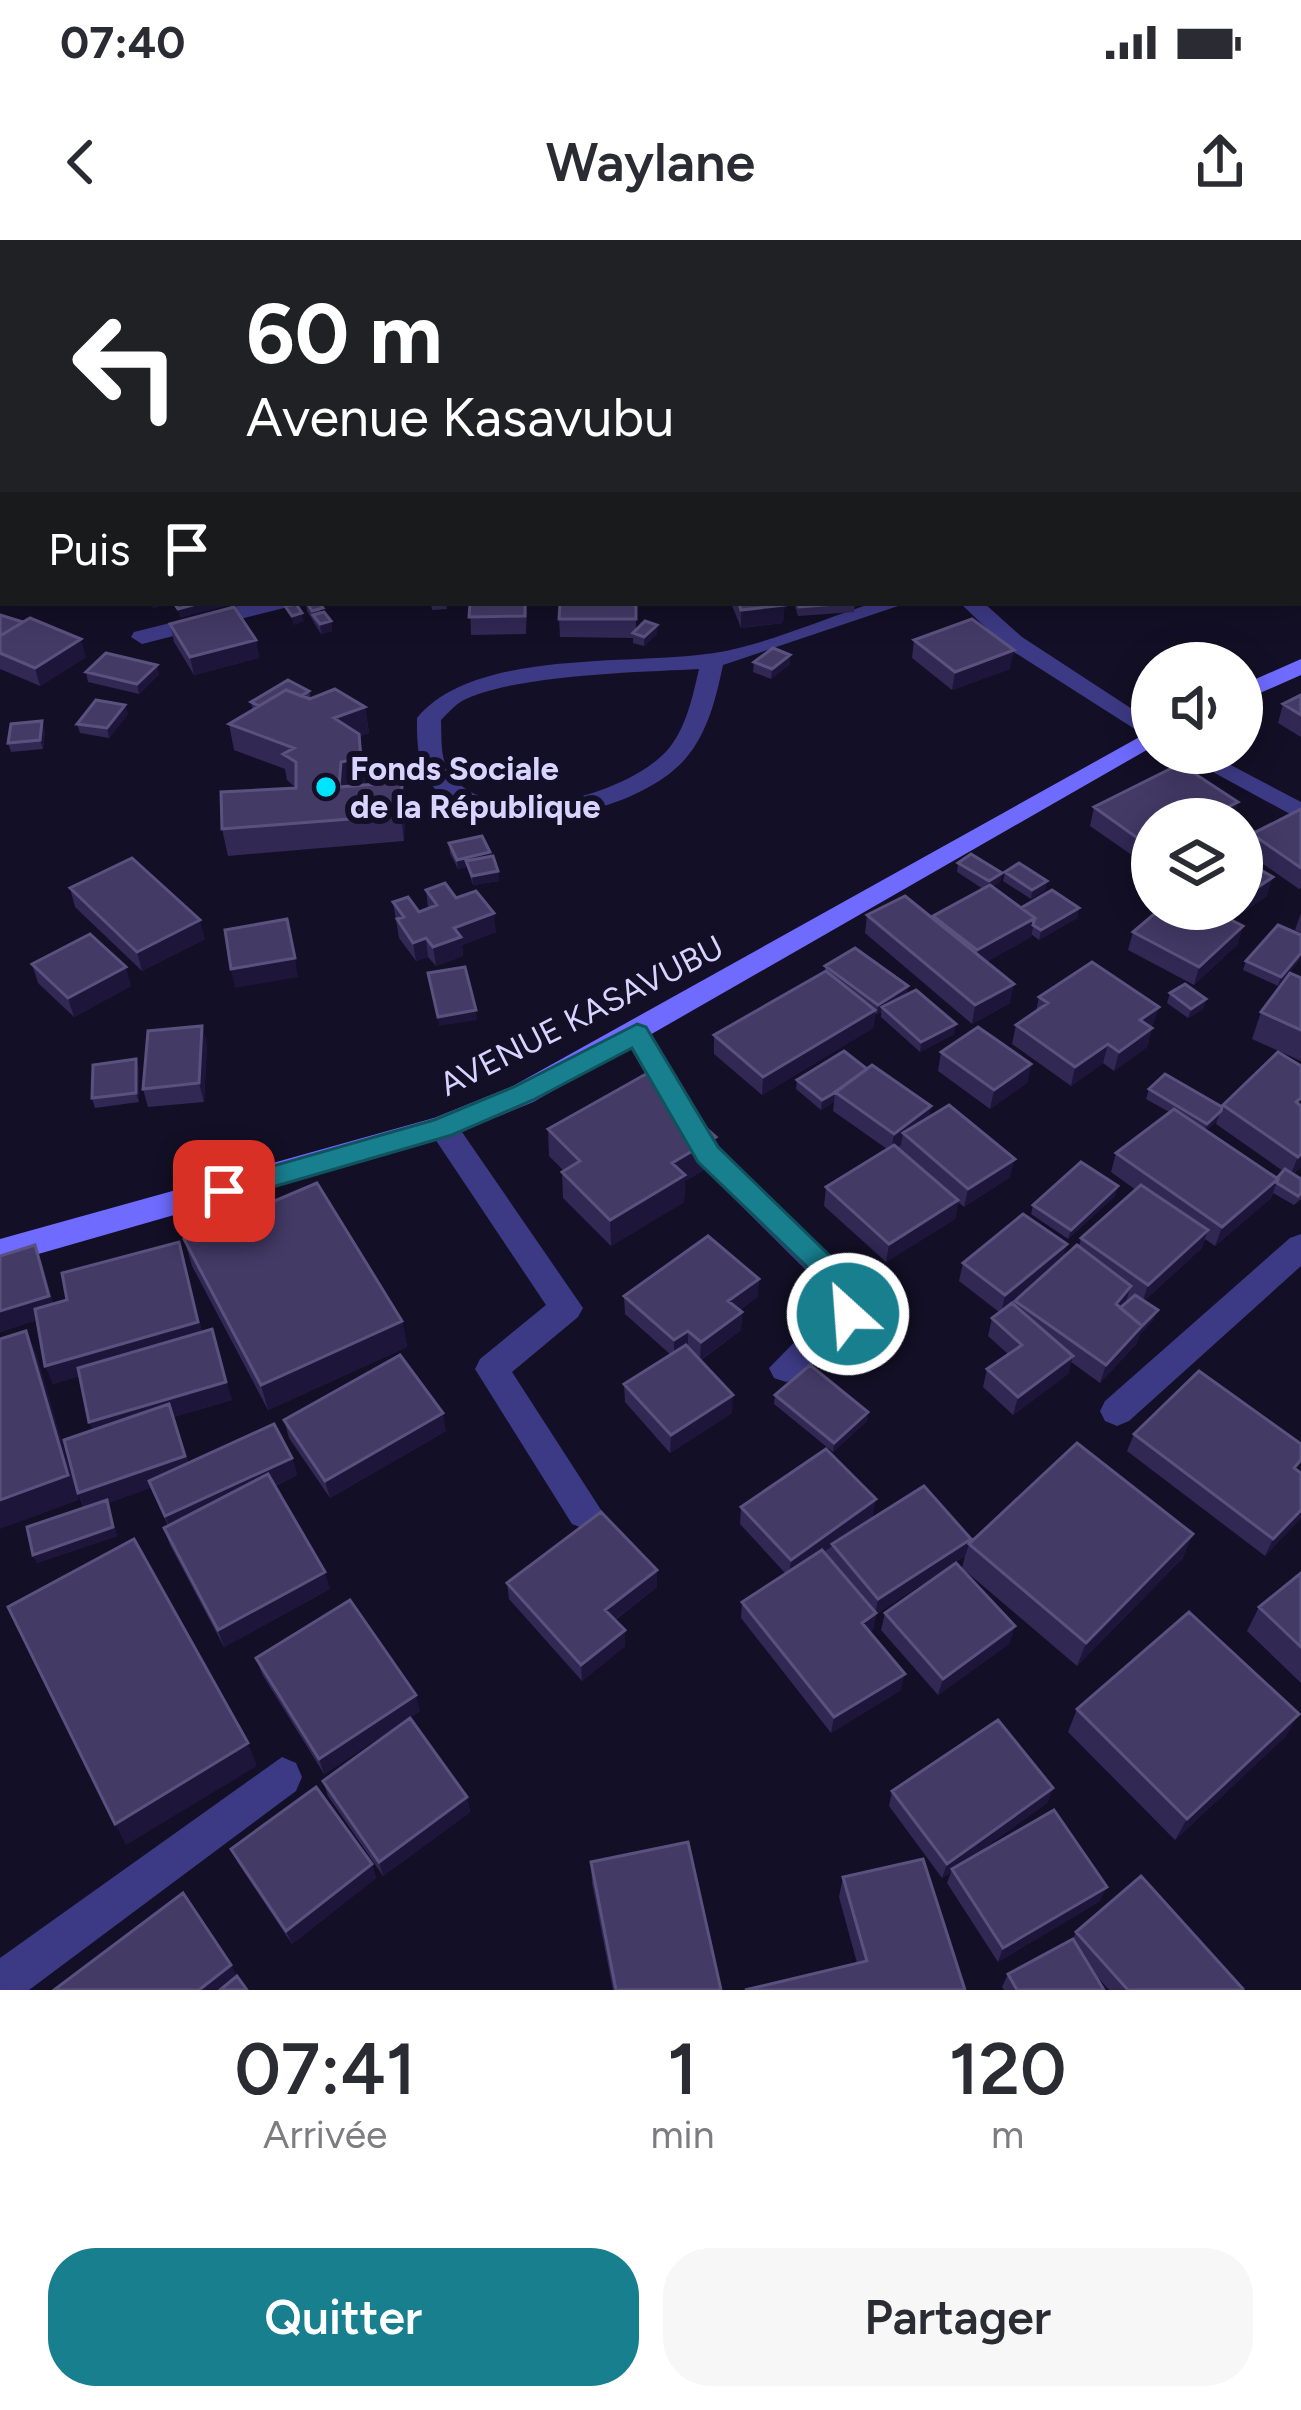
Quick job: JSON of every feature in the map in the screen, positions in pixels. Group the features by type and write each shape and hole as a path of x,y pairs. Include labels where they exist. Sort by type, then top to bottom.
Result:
{"street":[{"path":"142,637 264,606"},
{"path":"712,661 702,714 675,758 644,784 608,797 514,814 475,803 439,781 428,762 424,739 429,718 454,696 541,674 712,661 886,606"},
{"path":"974,606 1014,642 1131,721"},
{"path":"1263,684 1301,666"},
{"name":"AVENUE KASAVUBU","path":"0,1252 442,1127 523,1094 637,1034 1131,747"},
{"path":"1230,774 1301,812"},
{"path":"637,1034 708,1154 853,1297 848,1314 787,1369"},
{"path":"442,1127 566,1308 492,1369 585,1513"},
{"path":"1117,1412 1301,1247"},
{"path":"0,1985 282,1777"}],"building":[{"path":"285,606 297,606 302,613 292,616"},
{"path":"470,606 525,606 525,616 469,617"},
{"path":"560,606 636,606 636,619 559,619"},
{"path":"234,607 256,640 190,657 170,624"},
{"path":"324,612 331,621 320,624 313,615"},
{"path":"0,615 23,622 0,636"},
{"path":"30,618 81,639 35,668 0,653 0,636"},
{"path":"972,619 1014,650 955,672 914,640"},
{"path":"645,621 657,625 644,637 633,633"},
{"path":"773,648 790,655 772,669 754,662"},
{"path":"106,653 157,665 137,684 86,672"},
{"path":"288,680 309,691 301,696 286,690 259,706 251,702"},
{"path":"335,689 365,707 334,718 359,734 361,758 341,762 339,787 402,782 401,815 222,829 221,792 296,788 296,762 283,754 294,748 229,724 286,690 310,699"},
{"path":"1301,695 1301,715 1283,704"},
{"path":"96,700 125,705 107,728 77,724"},
{"path":"42,721 40,740 8,743 11,724"},
{"path":"1160,774 1195,774 1232,798 1131,798 1131,833 1094,807"},
{"path":"1301,809 1301,868 1263,842 1263,828"},
{"path":"482,836 490,852 457,860 449,843"},
{"path":"971,854 1002,873 989,881 958,863"},
{"path":"493,856 498,871 472,876 466,861"},
{"path":"132,858 200,920 137,952 70,888"},
{"path":"1019,863 1047,881 1032,890 1005,872"},
{"path":"445,883 456,898 476,891 494,913 454,928 461,937 433,947 426,938 413,943 397,919 404,917 393,902 408,897 419,912 437,905 426,890"},
{"path":"990,885 1035,918 977,950 933,916"},
{"path":"1052,890 1079,908 1041,930 1033,925 1035,918 1021,908"},
{"path":"905,896 1014,984 975,1005 867,915"},
{"path":"287,919 295,958 231,969 225,930"},
{"path":"1278,925 1301,935 1301,953 1281,977 1246,961"},
{"path":"1135,930 1239,930 1199,967"},
{"path":"90,934 126,967 68,998 32,964"},
{"path":"855,948 908,986 878,1005 825,966"},
{"path":"1092,962 1159,1007 1140,1020 1152,1028 1119,1052 1108,1044 1075,1067 1016,1025 1048,1003 1039,997"},
{"path":"465,967 476,1010 438,1017 428,973"},
{"path":"826,971 875,1010 763,1077 714,1035"},
{"path":"1290,973 1301,978 1301,1030 1261,1012"},
{"path":"1185,984 1206,999 1191,1009 1170,993"},
{"path":"916,990 956,1024 921,1042 882,1007"},
{"path":"202,1026 199,1083 143,1089 148,1031"},
{"path":"978,1027 1031,1064 994,1090 941,1052"},
{"path":"844,1051 867,1069 836,1092 822,1100 797,1080"},
{"path":"1278,1052 1301,1066 1301,1098 1296,1102 1301,1106 1298,1157 1223,1105"},
{"path":"136,1059 136,1093 92,1098 93,1065"},
{"path":"872,1065 931,1106 894,1134 835,1092"},
{"path":"646,1074 716,1137 672,1163 685,1175 610,1220 562,1172 580,1161 548,1129"},
{"path":"1165,1074 1222,1107 1221,1111 1207,1124 1149,1089"},
{"path":"949,1105 1015,1159 968,1189 903,1133"},
{"path":"1174,1109 1278,1179 1222,1227 1116,1153"},
{"path":"894,1145 958,1200 889,1244 826,1187"},
{"path":"1081,1162 1118,1186 1071,1230 1033,1205"},
{"path":"1285,1169 1301,1179 1298,1196 1277,1183"},
{"path":"317,1183 402,1321 261,1385 184,1239"},
{"path":"1141,1185 1208,1230 1148,1285 1081,1238"},
{"path":"1023,1214 1067,1244 1005,1295 963,1263"},
{"path":"708,1236 759,1279 728,1301 742,1312 701,1342 688,1331 674,1340 624,1296"},
{"path":"179,1242 198,1322 45,1366 35,1309 67,1300 62,1273"},
{"path":"35,1245 49,1296 0,1311 0,1256"},
{"path":"1077,1245 1131,1286 1116,1304 1142,1326 1106,1365 1015,1301"},
{"path":"1135,1295 1158,1310 1142,1326 1120,1308"},
{"path":"1012,1303 1073,1356 1018,1397 987,1369 1022,1345 992,1318"},
{"path":"212,1329 226,1382 89,1422 78,1368"},
{"path":"26,1331 68,1475 0,1500 0,1339"},
{"path":"686,1345 733,1395 671,1435 624,1384"},
{"path":"400,1355 443,1413 325,1481 284,1420"},
{"path":"810,1365 868,1412 834,1443 775,1395"},
{"path":"1199,1371 1301,1444 1301,1460 1294,1468 1301,1473 1301,1510 1273,1539 1134,1434"},
{"path":"169,1404 185,1456 78,1493 64,1440"},
{"path":"274,1424 292,1458 165,1516 149,1481"},
{"path":"1077,1443 1193,1534 1086,1643 969,1544"},
{"path":"826,1449 876,1499 791,1560 741,1507"},
{"path":"268,1474 325,1572 218,1630 164,1528"},
{"path":"924,1486 971,1539 878,1599 832,1544"},
{"path":"107,1500 113,1527 33,1555 27,1527"},
{"path":"601,1512 657,1570 605,1610 625,1630 581,1665 507,1583"},
{"path":"134,1539 248,1743 115,1824 8,1607"},
{"path":"822,1550 876,1613 862,1623 905,1674 834,1717 742,1602"},
{"path":"956,1563 1015,1626 943,1679 885,1613"},
{"path":"1301,1573 1301,1647 1259,1607"},
{"path":"350,1600 416,1695 319,1759 256,1658"},
{"path":"1189,1612 1299,1714 1187,1819 1077,1709"},
{"path":"410,1718 467,1797 379,1862 323,1781"},
{"path":"998,1720 1053,1788 947,1864 892,1791"},
{"path":"316,1787 372,1864 286,1931 231,1849"},
{"path":"1054,1810 1107,1887 1003,1948 952,1869"},
{"path":"688,1842 721,1990 616,1990 591,1862"},
{"path":"923,1859 965,1990 745,1990 867,1961 843,1877"},
{"path":"1141,1876 1242,1990 1128,1990 1076,1932"},
{"path":"183,1893 231,1965 199,1990 54,1990"},
{"path":"1073,1939 1104,1990 1017,1990 1008,1974"},
{"path":"237,1976 247,1990 220,1990"}],"place":[{"name":"Fonds Sociale de la République","path":"326,787"}],"route":[{"path":"224,1191 442,1127 523,1094 637,1034 708,1154 837,1277 853,1297 848,1314"}]}
